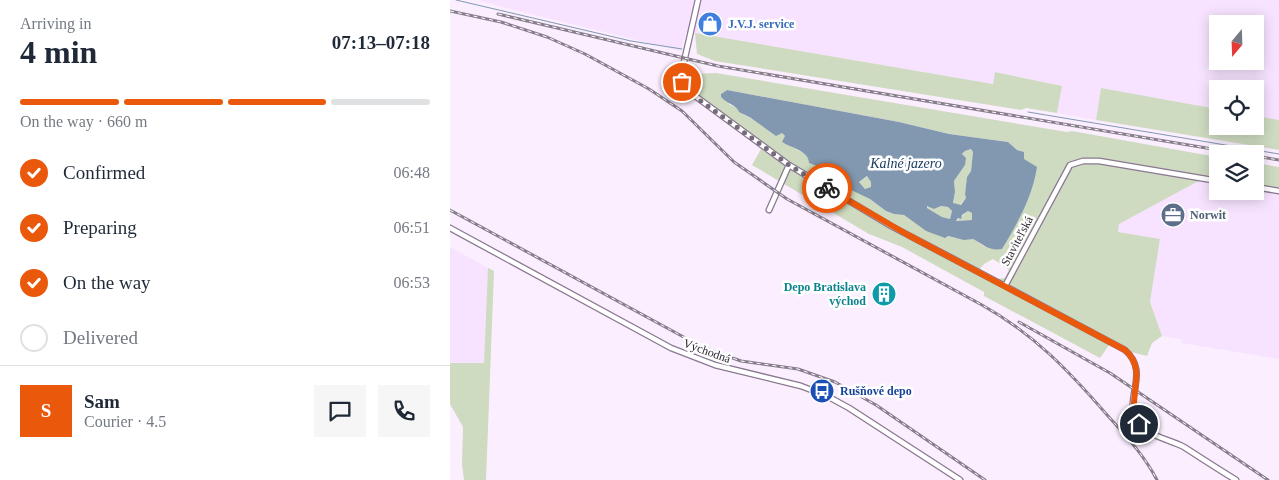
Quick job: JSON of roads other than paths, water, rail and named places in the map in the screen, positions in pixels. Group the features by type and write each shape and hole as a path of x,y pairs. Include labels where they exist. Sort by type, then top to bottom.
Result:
{"street":[{"name":"Staviteľská","path":"698,0 684,59 682,82 690,93 789,165 891,226 1004,286 1070,165 1083,161 1099,161 1209,179"},
{"path":"769,210 789,165"},
{"path":"1264,188 1279,191"},
{"name":"Východná","path":"450,228 670,348 715,365 801,386 827,396 849,408 960,480"},
{"path":"1004,286 1125,350 1130,355 1136,368 1137,382 1133,411 1139,424 1152,433 1185,448 1236,480"}],"water":[{"name":"Kalné jazero","path":"727,90 899,122 949,134 1008,142 1017,150 1024,152 1024,159 1037,167 1032,189 1019,219 1002,249 990,248 973,239 964,240 948,236 945,238 926,231 904,215 886,211 870,199 826,175 817,166 809,163 806,156 799,150 782,142 785,136 782,133 776,136 739,112 721,97 721,94","holes":["971,149 973,152 971,171 967,177 966,198 961,205 953,203 954,181 965,165 966,158 962,154","867,176 871,182 871,187 865,189 859,182","927,206 934,209 941,206 948,207 952,211 950,219 942,217 927,208","968,211 972,213 972,220 956,221 958,218 961,219 962,215"]}],"waterway":[{"path":"456,0 631,41 682,49"},
{"path":"1028,112 1279,154"}],"railway":[{"path":"450,11 501,22 547,37 585,54 649,89 682,111 734,162 787,199 1001,316 1050,354 1065,369 1134,446 1157,480"},
{"path":"498,14 718,66 1209,148"},
{"path":"1264,158 1279,160"},
{"path":"450,210 702,347 741,361 798,369 835,382 876,405 985,480"},
{"path":"1019,322 1110,373 1268,480"}],"place":[{"name":"J.V.J. service","path":"710,24"},
{"name":"Norwit","path":"1173,215"},
{"name":"Depo Bratislava východ","path":"884,294"},
{"name":"Rušňové depo","path":"822,391"}]}
